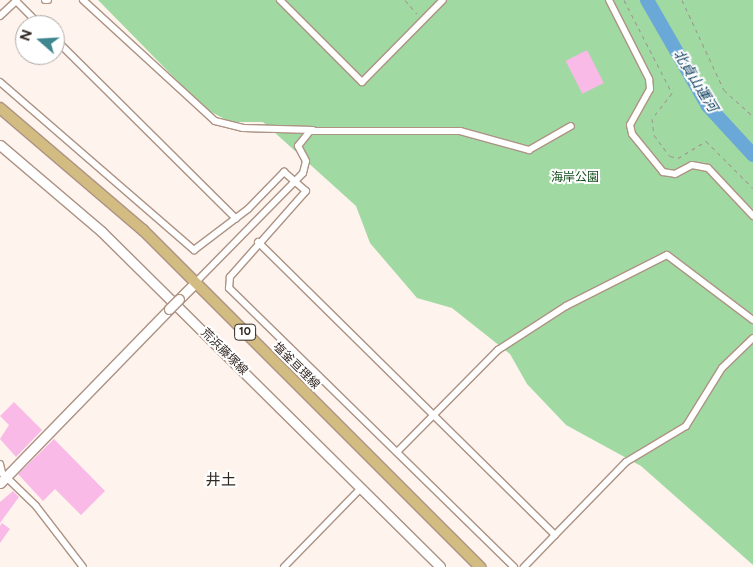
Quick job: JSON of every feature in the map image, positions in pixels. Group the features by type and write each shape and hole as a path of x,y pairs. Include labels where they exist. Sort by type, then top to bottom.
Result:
{"main road":[{"name":"塩釜亘理線","path":"0,108 135,224 480,567"}],"street":[{"path":"0,16 16,0 30,15"},
{"path":"83,0 215,121 243,128 460,130 528,150 571,126"},
{"path":"280,0 362,82 443,0"},
{"path":"609,0 649,79 650,89 630,125 632,134 664,172 674,174 692,165 708,168 753,216"},
{"path":"65,50 236,219"},
{"path":"0,82 194,250 236,219 284,172 306,191 258,242 230,277 229,288 514,567"},
{"path":"3,479 294,181 305,167 300,140 314,130"},
{"name":"荒浜藤塚線","path":"0,145 100,231 440,567"},
{"path":"258,242 555,536"},
{"path":"398,452 498,350 566,306 667,255 753,320"},
{"path":"524,567 626,462 686,426 722,368 753,338"},
{"path":"0,464 3,479 36,506 83,567"},
{"path":"284,567 361,488"}],"path":[{"path":"405,0 423,20"},
{"path":"624,0 672,93 652,119 654,135 670,156 678,158 706,141 753,188"},
{"path":"682,0 724,90 753,116"}],"green space":[{"name":"海岸公園","path":"98,0 753,0 753,565 641,466 566,425 527,384 510,354 452,308 417,298 370,243 356,206 263,122 230,122 204,108"}],"building":[{"path":"587,50 604,83 582,94 566,61"},
{"path":"14,402 42,430 16,457 0,439 9,425 0,416"},
{"path":"54,439 105,491 81,515 55,489 43,501 18,474"},
{"path":"13,491 19,497 0,523 0,502"},
{"path":"2,523 10,529 0,543 0,526"}],"waterway":[{"name":"北貞山運河","path":"647,0 708,106 753,155"}],"district":[{"name":"井土","path":"221,481"}]}
